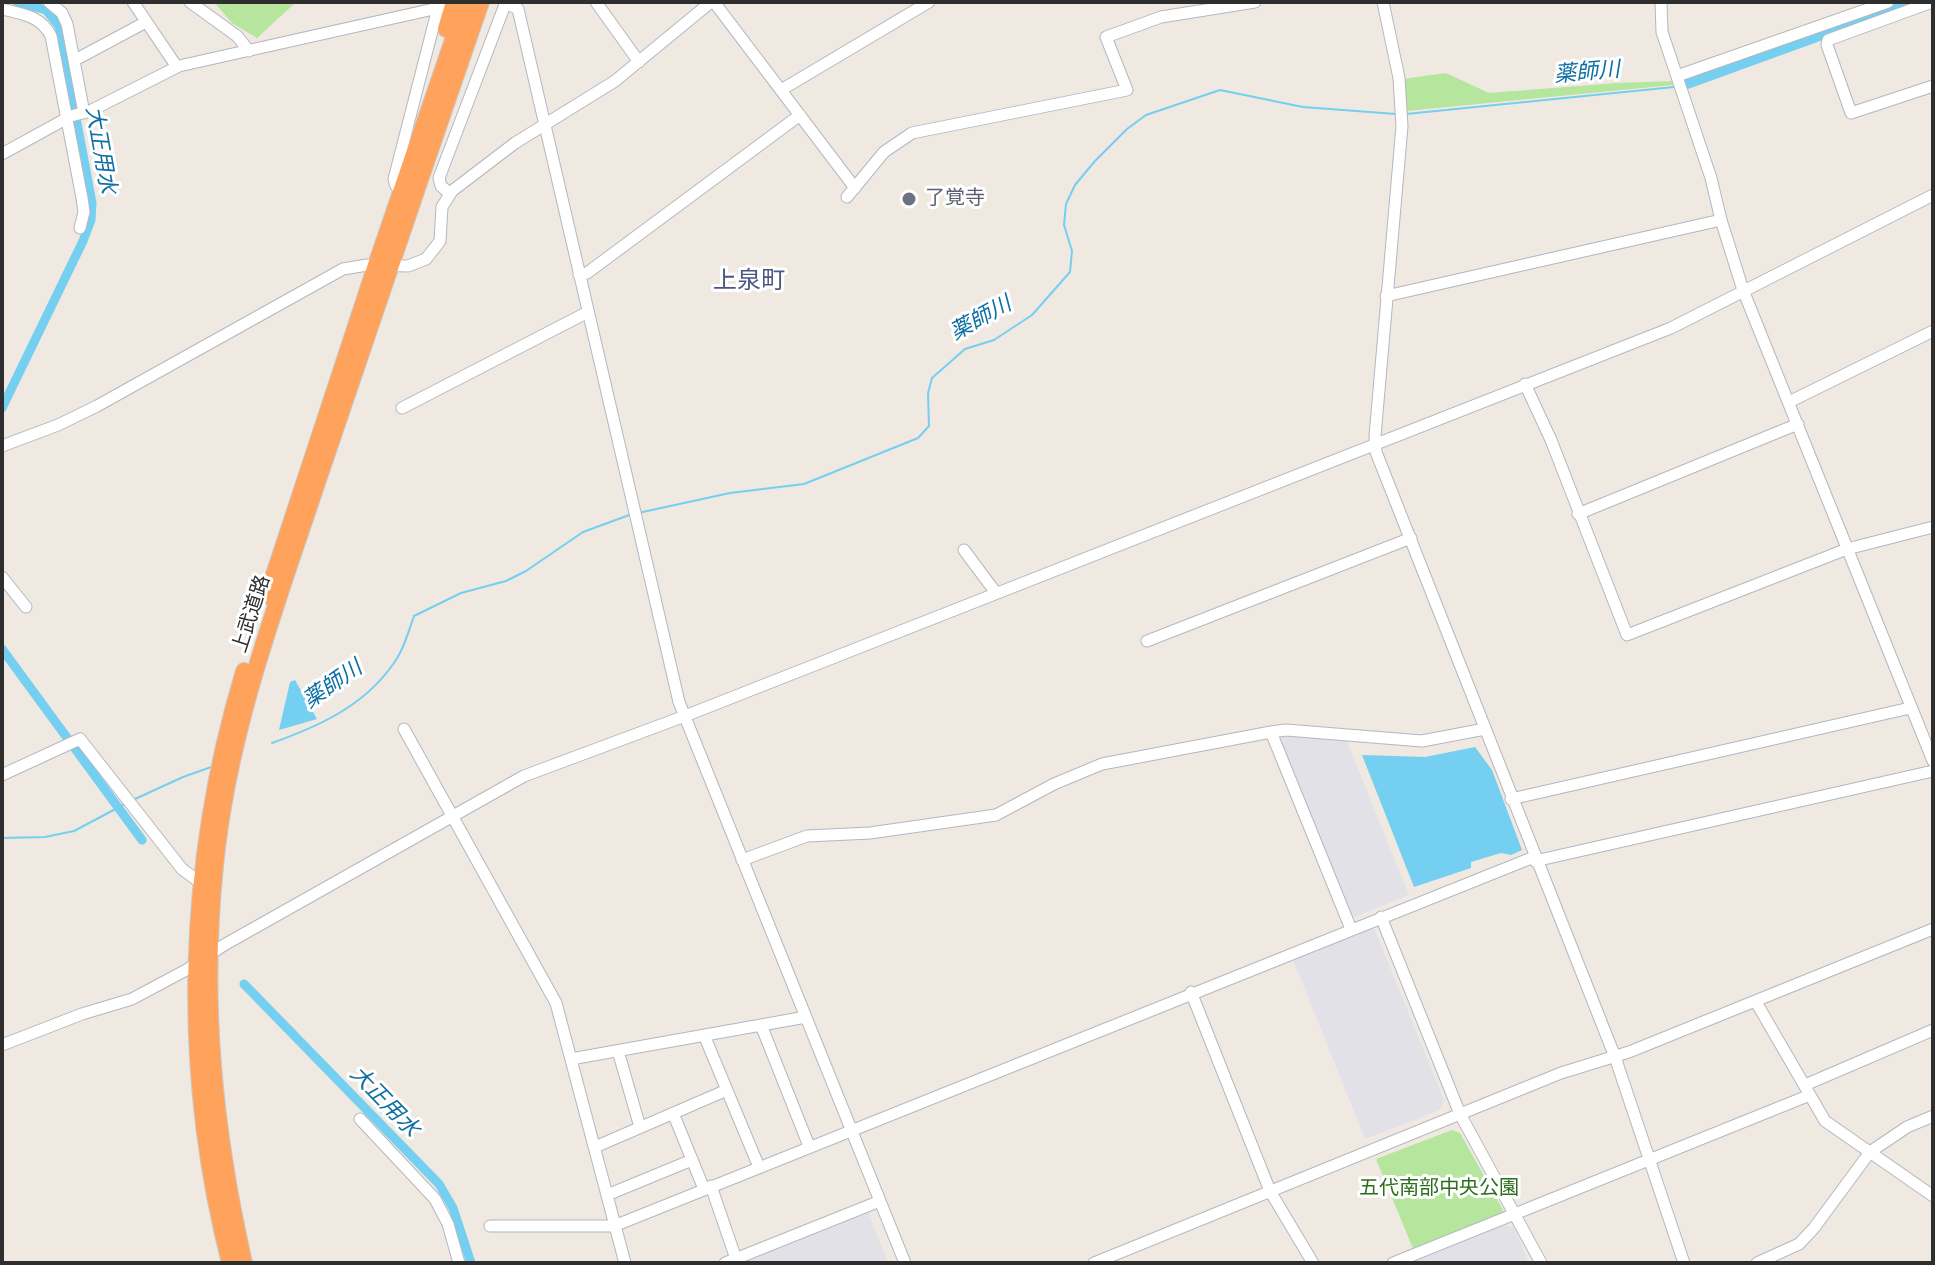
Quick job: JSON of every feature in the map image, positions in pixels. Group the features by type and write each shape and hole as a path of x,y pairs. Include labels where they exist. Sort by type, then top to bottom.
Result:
{"highway":[{"name":"上武道路","path":"244,1263 226,1182 218,1126 203,958 201,883 266,598 425,142 466,2"},
{"name":"上武道路","path":"383,265 401,190 425,142 481,2"},
{"path":"425,142 454,96 489,2"},
{"path":"425,142 423,111 445,5"},
{"name":"上武道路","path":"224,772 196,1021 202,1113 221,1229 230,1263"}],"street":[{"path":"49,2 65,18 75,60 84,212 80,228"},
{"path":"133,2 177,67"},
{"path":"190,2 237,36 249,51"},
{"path":"449,193 441,186 439,178 506,2 518,9 685,716 905,1263"},
{"path":"596,2 639,62"},
{"path":"2,446 97,406 343,269 415,265 426,259 437,248 442,207 449,193 543,124 615,81 712,2 800,115 851,193 884,152 912,133 1127,90 1106,37 1161,17 1255,2"},
{"path":"781,90 929,2"},
{"path":"1383,2 1399,78 1402,126 1375,445 1534,859 1615,1057 1684,1263"},
{"path":"1661,2 1660,26 1711,178 1743,290 1933,761"},
{"path":"1677,76 1888,2"},
{"path":"1932,2 1828,40 1827,45 1851,113 1933,86"},
{"path":"2,154 177,67 445,5 394,179 401,190"},
{"path":"2,9 34,17 49,31 76,115"},
{"path":"75,60 146,22"},
{"path":"579,275 587,273 800,115"},
{"path":"2,1045 82,1014 132,999 524,776 685,716 1671,328 1933,195"},
{"path":"1386,296 1721,220"},
{"path":"402,408 588,312"},
{"path":"1789,402 1933,331"},
{"path":"1525,384 1551,440 1627,635 1847,549 1933,527"},
{"path":"1578,514 1798,424"},
{"path":"1147,641 1411,538"},
{"path":"964,550 996,593"},
{"path":"2,577 26,607"},
{"path":"1511,799 1910,708"},
{"path":"404,729 556,1003 625,1263"},
{"path":"742,860 807,836 870,833 996,815 1054,784 1102,764 1271,732 1286,730 1422,741 1485,729"},
{"path":"1271,732 1351,929"},
{"path":"2,775 80,739 186,875 201,883"},
{"path":"490,1226 614,1226 1191,992 1534,859 1933,771"},
{"path":"1381,917 1460,1114 1541,1263"},
{"path":"1094,1263 1561,1073 1615,1057 1933,929"},
{"path":"1191,992 1270,1191 1313,1263"},
{"path":"1756,1002 1825,1121 1933,1196"},
{"path":"571,1059 806,1017"},
{"path":"761,1025 809,1146"},
{"path":"1393,1263 1651,1159 1808,1090 1933,1030"},
{"path":"704,1035 759,1167"},
{"path":"618,1051 640,1127"},
{"path":"595,1147 727,1090"},
{"path":"673,1113 707,1188 733,1262 880,1201"},
{"path":"1757,1263 1799,1244 1870,1152 1907,1127 1933,1116"},
{"path":"360,1119 435,1199 448,1224 459,1263"},
{"path":"607,1195 692,1160"}],"shaded area":[{"path":"1283,735 1347,741 1409,895 1355,917 1350,914 1279,740"},
{"path":"1370,927 1375,930 1444,1100 1440,1110 1365,1139 1292,957"},
{"path":"867,1210 888,1263 745,1263 747,1259"},
{"path":"1502,1224 1514,1228 1529,1263 1404,1263"}],"green space":[{"path":"214,2 296,2 257,38 232,23"},
{"path":"1446,73 1489,93 1617,83 1672,81 1673,85 1406,111 1403,79"},
{"name":"五代南部中央公園","path":"1452,1130 1460,1133 1503,1210 1502,1216 1414,1251 1376,1159"}],"water":[{"path":"295,680 317,719 279,730 290,682"},
{"path":"1475,747 1492,770 1522,850 1471,862 1471,868 1414,887 1362,755 1425,757"}],"waterway":[{"name":"大正用水","path":"2,408 83,241 91,220 92,203 59,26 46,10 17,2"},
{"name":"薬師川","path":"1687,82 1907,2"},
{"name":"薬師川","path":"1406,114 1674,87"},
{"name":"薬師川","path":"638,513 730,493 804,484 918,438 929,426 928,393 932,378 965,349 994,340 1032,315 1070,272 1072,251 1064,225 1066,204 1075,185 1127,129 1146,115 1220,90 1303,107 1396,114"},
{"name":"薬師川","path":"272,743 338,714 366,694 395,661 414,616 461,593 506,581 583,532 632,514"},
{"name":"大正用水","path":"2,649 142,840"},
{"name":"薬師川","path":"135,799 214,766"},
{"name":"薬師川","path":"2,838 45,837 74,831 125,804"},
{"name":"大正用水","path":"244,984 439,1184 453,1208 471,1263"}],"place":[{"name":"了覚寺","path":"909,199"}],"district":[{"name":"上泉町","path":"749,282"}]}
